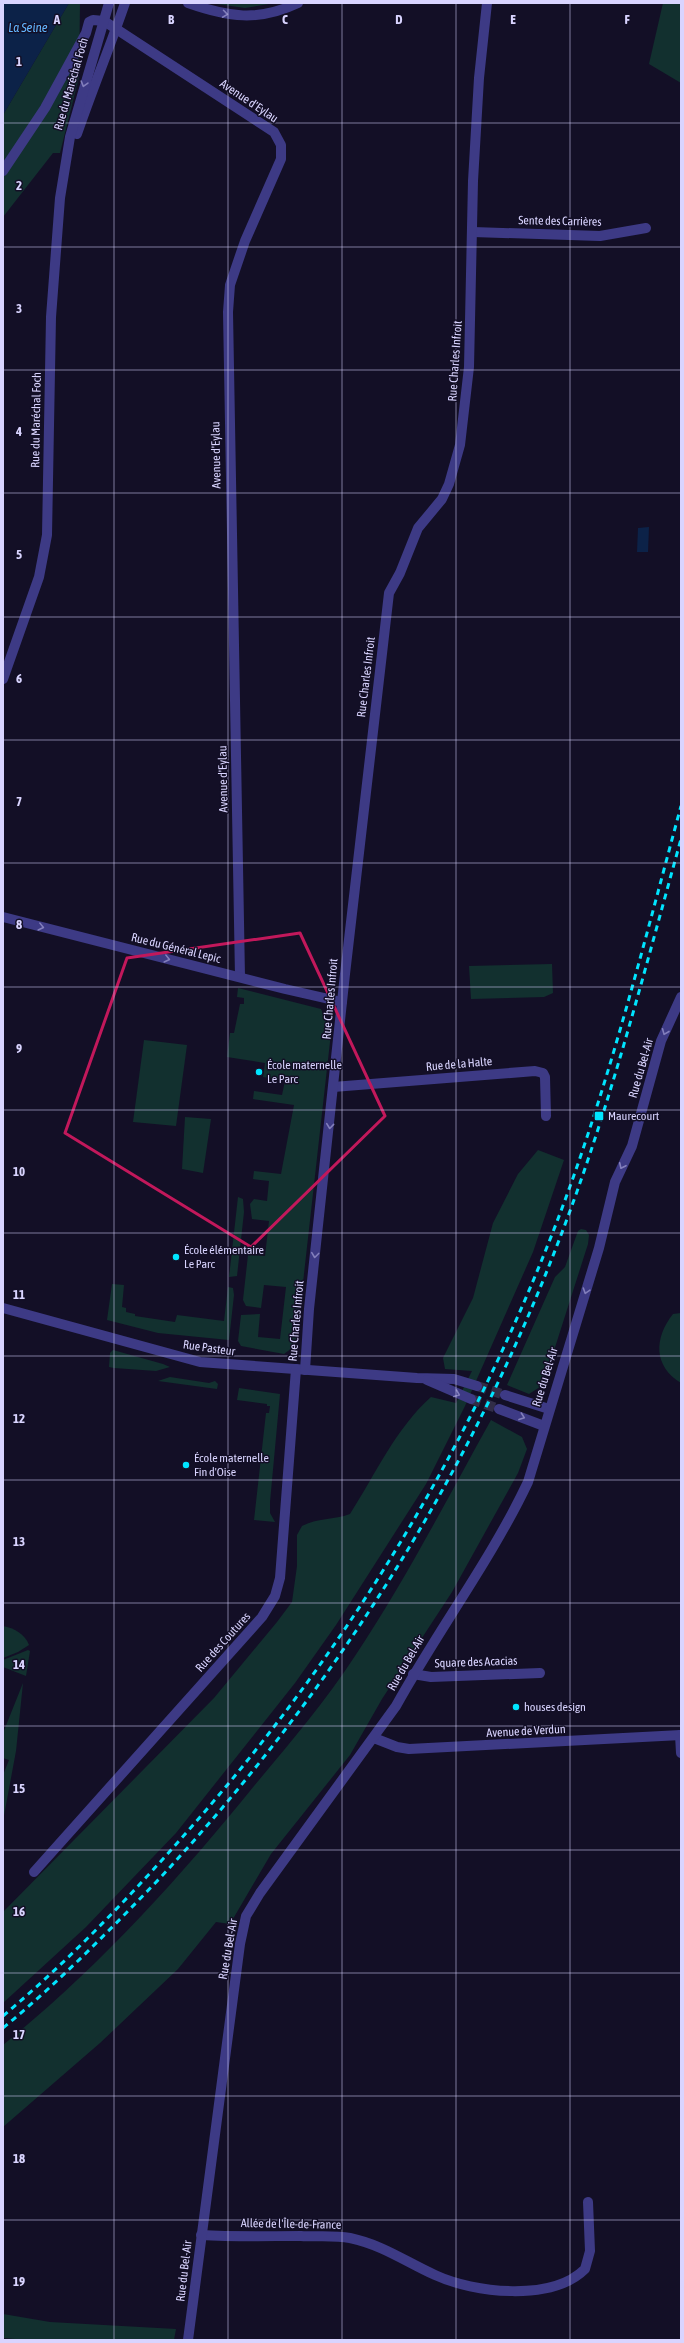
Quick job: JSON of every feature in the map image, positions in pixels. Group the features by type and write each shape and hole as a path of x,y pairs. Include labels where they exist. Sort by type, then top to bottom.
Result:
{"street":[{"name":"Rue du Maréchal Foch","path":"3,679 39,577 47,535 52,303 60,198 70,137 90,61 109,3"},
{"name":"Rue du Maréchal Foch","path":"68,156 95,79 116,29 124,3"},
{"path":"188,3 222,14 242,16 274,13 298,3"},
{"name":"Rue Charles Infroit","path":"301,1370 389,593 400,573 418,528 442,499 449,484 460,445 469,367 473,181 479,78 487,3"},
{"path":"3,171 46,108 86,33 89,22 94,20 116,29"},
{"path":"86,33 102,24"},
{"name":"Avenue d'Eylau","path":"116,29 274,132 281,146 281,159 245,241 230,284 228,312 240,978"},
{"path":"74,54 84,55 90,61"},
{"name":"Sente des Carrières","path":"472,232 600,236 646,228"},
{"name":"Rue du Général Lepic","path":"3,917 240,978 342,1002"},
{"name":"Rue du Bel-Air","path":"188,2340 240,1944 246,1916 260,1893 396,1706 413,1674 513,1513 532,1472 549,1409 600,1248 615,1182 632,1146 661,1041 681,997"},
{"name":"Rue de la Halte","path":"333,1087 535,1071 543,1073 545,1076 546,1116"},
{"name":"Rue Pasteur","path":"3,1308 193,1360 301,1370 454,1379 477,1386"},
{"name":"Rue des Coutures","path":"34,1872 262,1617 275,1596 280,1578 301,1370"},
{"name":"Rue Pasteur","path":"417,1378 430,1381 471,1399"},
{"path":"505,1395 549,1409"},
{"path":"499,1409 544,1426"},
{"name":"Square des Acacias","path":"413,1674 431,1677 540,1673"},
{"path":"680,1735 681,1753"},
{"name":"Avenue de Verdun","path":"374,1738 397,1747 409,1749 680,1735"},
{"name":"Allée de l'Île-de-France","path":"201,2235 348,2238 373,2244 404,2258 436,2276 476,2288 520,2292 537,2290 567,2281 585,2269 590,2251 588,2202"}],"highlighted area":[{"path":"300,933 385,1116 251,1247 65,1133 127,958"}],"green space":[{"path":"69,3 80,3 79,77 60,153 53,153 3,217 3,115"},
{"path":"210,3 275,3 245,8"},
{"path":"663,3 681,3 681,83 649,64"},
{"path":"552,964 553,993 544,997 471,999 469,966"},
{"path":"238,988 321,1009 331,1033 296,1345 284,1354 241,1346 238,1341 241,1315 260,1314 258,1337 280,1339 286,1287 264,1285 261,1308 246,1306 243,1300 248,1255 265,1256 269,1221 252,1219 250,1204 254,1199 267,1201 269,1181 253,1179 254,1171 281,1174 294,1105 253,1099 254,1091 282,1095 285,1081 263,1077 265,1063 227,1057 230,1033 234,1033 240,1004 244,1004 244,998 237,997"},
{"path":"144,1040 187,1045 176,1126 133,1122"},
{"path":"185,1117 211,1119 203,1173 182,1169"},
{"path":"538,1150 564,1160 533,1252 465,1406 426,1484 336,1625 295,1683 176,1833 86,1927 3,2003 3,1912 214,1698 277,1622 292,1602 297,1566 297,1535 302,1526 308,1523 350,1514 387,1452 418,1409 431,1397 456,1403 472,1371 445,1369 443,1358 473,1298 493,1223 518,1174"},
{"path":"238,1197 243,1199 244,1212 237,1276 229,1277"},
{"path":"581,1229 586,1230 589,1235 588,1244 543,1385 529,1394 507,1385 555,1277 565,1267 578,1231"},
{"path":"112,1284 124,1285 122,1307 126,1308 126,1312 135,1314 135,1316 175,1322 177,1315 224,1321 228,1287 233,1288 234,1295 229,1340 158,1333 107,1320"},
{"path":"681,1313 681,1383 665,1368 659,1351 662,1333 667,1323 673,1314"},
{"path":"113,1350 170,1367 156,1371 109,1367 110,1353"},
{"path":"170,1377 209,1383 215,1381 218,1384 217,1389 158,1381"},
{"path":"239,1388 280,1394 270,1502 270,1513 275,1522 254,1520 266,1413 269,1413 270,1406 267,1406 267,1404 237,1400"},
{"path":"491,1420 522,1437 527,1449 518,1473 452,1592 382,1699 350,1755 271,1854 230,1924 216,1922 178,1969 100,2043 3,2127 3,2045 71,1986 166,1889 225,1821 319,1706 355,1656 391,1599"},
{"path":"3,1626 19,1632 29,1645 18,1652 3,1658"},
{"path":"28,1650 30,1651 26,1676 3,1667 3,1660"},
{"path":"23,1683 16,1751 3,1821 3,1775 9,1760 3,1758 3,1733"},
{"path":"3,2314 50,2322 176,2329 174,2340 27,2340 3,2338"}],"water":[{"name":"La Seine","path":"3,3 69,3 3,115"},
{"path":"649,527 648,552 637,552 638,528"}],"tunnel":[{"path":"477,1386 505,1395"},
{"path":"471,1399 499,1409"}],"railway":[{"path":"3,2016 72,1954 116,1910 179,1841 237,1773 291,1704 342,1633 389,1560 433,1486 474,1408 512,1329 547,1247 567,1193 604,1084 636,973 681,806"},
{"path":"3,2028 64,1974 103,1936 160,1878 222,1808 281,1735 336,1660 388,1582 436,1501 480,1419 520,1334 575,1198 624,1045 681,839"}],"place":[{"name":"École maternelle Le Parc","path":"259,1072"},
{"name":"Maurecourt","path":"599,1116"},
{"name":"École élémentaire Le Parc","path":"176,1257"},
{"name":"École maternelle Fin d'Oise","path":"186,1465"},
{"name":"houses design","path":"516,1707"}]}
